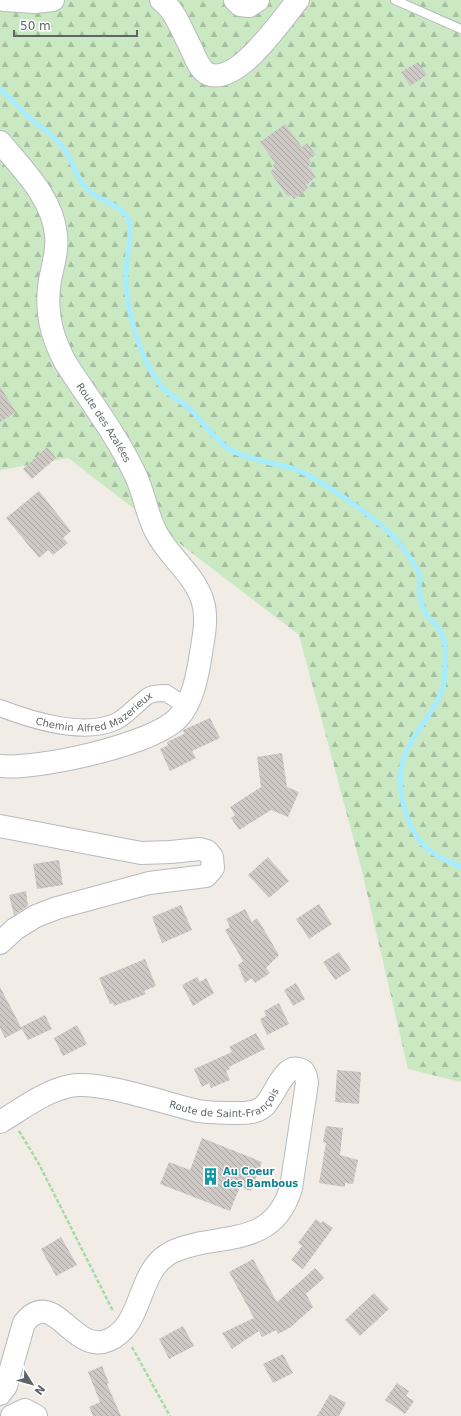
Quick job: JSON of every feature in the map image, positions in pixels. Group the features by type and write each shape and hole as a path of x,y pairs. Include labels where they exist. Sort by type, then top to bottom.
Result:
{"main road":[{"path":"4,0 35,2 53,0"},
{"path":"161,0 166,4 178,22 200,66 207,74 220,76 239,66 260,48 298,0"},
{"path":"235,0 240,5 250,6 258,0"},
{"name":"Route des Azalées","path":"0,142 42,194 52,215 56,235 48,297 48,313 56,344 65,362 134,472 151,522 159,538 196,586 202,599 205,612 204,636 198,671 186,706"},
{"path":"0,766 38,765 120,746 147,738 164,729 178,718 186,706"},
{"path":"0,826 141,853 200,849 208,851 212,857 213,868 206,876 149,883 57,908 36,916 15,929 0,943"},
{"name":"Route de Saint-François","path":"0,1394 6,1386 24,1323 29,1317 38,1311 50,1312 79,1336 88,1340 108,1341 123,1330 131,1317 153,1267 166,1255 183,1247 243,1235 260,1229 273,1221 286,1204 291,1188 302,1112 306,1096 305,1074 298,1069 288,1071 263,1108 252,1112 199,1111 93,1086 71,1086 45,1096 5,1119"},
{"path":"12,1416 25,1410 36,1416"}],"street":[{"name":"Chemin Alfred Mazerieux","path":"0,708 22,716 60,726 91,727 116,722 134,710 149,695 166,693 186,706"}],"lane":[{"path":"395,0 461,29"}],"path":[{"path":"5,1119 39,1164 123,1330 170,1416"}],"green space":[{"path":"0,0 461,0 461,1082 408,1069 361,867 299,635 68,458 0,470"}],"building":[{"path":"418,62 427,75 410,86 401,72"},
{"path":"285,124 302,147 307,143 316,155 309,159 312,164 308,166 316,177 306,185 308,188 294,199 291,195 288,197 270,172 275,168 273,165 275,163 260,142"},
{"path":"0,386 16,412 0,422"},
{"path":"47,447 56,458 32,479 23,469"},
{"path":"39,491 71,531 63,538 68,543 53,555 48,550 39,558 6,518"},
{"path":"210,718 220,738 192,751 196,758 170,771 160,749 168,745 167,742 184,734 183,730"},
{"path":"282,753 287,787 299,792 288,817 271,810 239,830 231,818 235,815 230,807 261,787 257,757"},
{"path":"268,857 289,881 269,898 248,875"},
{"path":"59,860 63,885 37,889 33,864"},
{"path":"26,891 28,906 14,915 9,895"},
{"path":"319,904 332,924 309,939 296,919"},
{"path":"181,905 192,930 162,943 152,917"},
{"path":"245,909 252,922 257,918 279,955 266,968 270,973 255,983 252,978 245,983 238,965 243,961 225,930 230,927 226,919"},
{"path":"339,952 351,970 335,980 323,962"},
{"path":"145,959 156,986 144,991 146,994 114,1006 113,1003 110,1004 99,978"},
{"path":"197,977 200,982 206,978 214,993 193,1006 182,985"},
{"path":"296,983 305,999 293,1006 284,990"},
{"path":"0,987 22,1029 5,1038 0,1028"},
{"path":"279,1003 289,1024 267,1035 260,1019 266,1016 264,1011"},
{"path":"45,1015 52,1029 28,1040 21,1027"},
{"path":"77,1025 87,1044 63,1056 54,1038"},
{"path":"256,1033 265,1049 229,1067 230,1069 226,1071 230,1080 211,1088 209,1083 202,1087 194,1069 232,1052 229,1047"},
{"path":"337,1070 361,1072 359,1104 335,1102"},
{"path":"326,1126 343,1128 340,1155 358,1160 353,1184 345,1183 345,1187 319,1183 326,1143 323,1142"},
{"name":"Au Coeur des Bambous","path":"202,1138 262,1162 251,1191 240,1187 230,1211 160,1184 169,1162 190,1170"},
{"path":"316,1219 321,1223 323,1221 333,1228 303,1269 291,1260 302,1246 298,1243"},
{"path":"61,1237 77,1265 56,1276 41,1249"},
{"path":"253,1259 277,1302 315,1268 324,1278 306,1294 313,1307 291,1327 278,1334 276,1330 262,1337 259,1331 232,1349 222,1333 254,1318 229,1272"},
{"path":"374,1293 389,1309 360,1336 345,1320"},
{"path":"183,1326 194,1346 169,1359 159,1339"},
{"path":"283,1354 293,1373 273,1383 263,1364"},
{"path":"102,1366 109,1383 107,1384 121,1416 93,1416 89,1407 100,1402 88,1372"},
{"path":"397,1383 409,1391 406,1396 414,1401 405,1414 385,1400"},
{"path":"330,1394 346,1403 339,1416 317,1416"}],"waterway":[{"path":"0,89 60,144 67,154 83,185 91,193 121,210 128,218 130,232 126,268 128,303 136,336 142,351 156,379 165,390 190,409 213,435 229,449 250,457 299,471 314,478 347,499 390,533 414,563 420,577 419,591 424,610 440,630 444,640 446,653 445,675 443,688 439,697 411,741 403,760 400,783 402,796 404,808 409,821 421,842 436,855 461,867"}],"place":[{"name":"Au Coeur des Bambous","path":"210,1177"}]}
